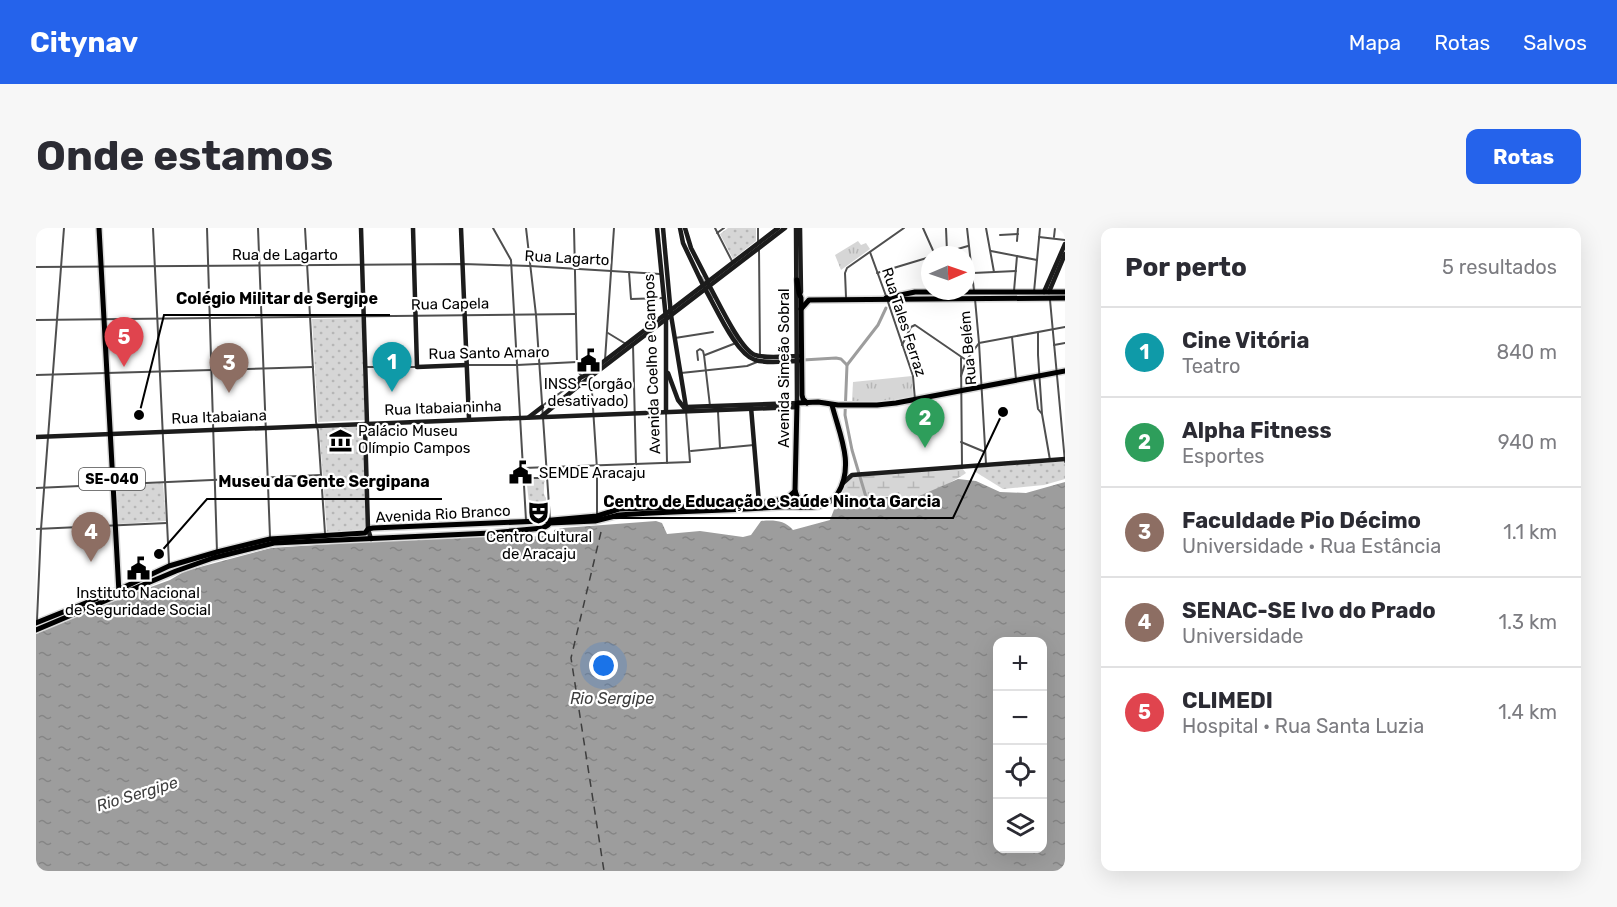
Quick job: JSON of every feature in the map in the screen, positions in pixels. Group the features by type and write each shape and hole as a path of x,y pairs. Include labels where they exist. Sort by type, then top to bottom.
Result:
{"main road":[{"name":"SE-040","path":"99,228 103,267 103,319 118,593"},
{"path":"361,228 368,529 371,539"},
{"path":"413,228 417,367"},
{"path":"461,228 469,419"},
{"name":"Avenida Coelho e Campos","path":"657,228 663,298 675,338 686,408"},
{"name":"Avenida Coelho e Campos","path":"663,228 668,314 666,412"},
{"path":"680,228 683,243 736,343 746,355 759,358 800,359"},
{"path":"685,228 706,285 741,342 759,358"},
{"path":"759,245 778,228"},
{"path":"578,386 581,375 605,360 785,228"},
{"name":"Avenida Simeão Sobral","path":"798,228 796,280 800,359 802,397 807,403"},
{"name":"Avenida Simeão Sobral","path":"798,228 801,309 795,491 801,507"},
{"path":"1047,293 1065,242"},
{"path":"1047,293 1064,257"},
{"path":"796,280 801,298"},
{"path":"999,295 1014,291 1047,293 1065,298"},
{"path":"885,299 921,292"},
{"path":"975,295 1065,292"},
{"path":"885,299 921,297"},
{"name":"Avenida Simeão Sobral","path":"801,298 809,300 885,299"},
{"path":"801,309 809,300"},
{"path":"542,416 633,345 668,314"},
{"name":"Rua Santo Amaro","path":"417,367 467,365"},
{"path":"666,368 678,400 686,408 718,409 751,406"},
{"path":"686,408 878,405 1065,372"},
{"path":"797,405 818,402 835,405"},
{"path":"550,521 595,521 635,514 824,505 837,494 846,469 835,405"},
{"path":"529,417 542,406"},
{"path":"751,406 759,503"},
{"name":"Rua Itabaianinha","path":"367,423 635,414 686,408"},
{"name":"Rua Itabaiana","path":"36,437 367,423"},
{"path":"842,484 851,476 859,475 1065,460"},
{"path":"550,521 597,516 619,509 759,503 786,499 795,491"},
{"name":"Avenida Rio Branco","path":"118,593 169,566 270,539 365,533 368,529 550,521"},
{"name":"Avenida Rio Branco","path":"118,593 193,564 274,543 514,532 543,528 550,521"},
{"path":"37,619 118,593"},
{"path":"36,630 118,593"}],"street":[{"path":"37,619 37,580 64,228"},
{"path":"153,228 169,566"},
{"path":"207,228 217,552"},
{"path":"258,228 270,539"},
{"path":"305,228 325,536"},
{"path":"493,228 511,257 526,522"},
{"path":"526,228 536,315 550,521"},
{"path":"574,228 577,362 581,375"},
{"path":"605,360 614,228"},
{"path":"715,228 734,264"},
{"path":"717,233 724,228"},
{"path":"681,372 747,366 759,358 758,228"},
{"path":"846,300 846,270 904,228"},
{"path":"923,228 932,246"},
{"path":"946,228 948,246"},
{"name":"Rua Belém","path":"967,228 969,246"},
{"path":"986,228 994,272"},
{"path":"1017,241 1018,228"},
{"path":"1034,292 1040,228"},
{"path":"1054,238 1055,228"},
{"path":"1000,236 1018,234"},
{"path":"1039,237 1054,238 1065,242"},
{"path":"991,251 1037,260"},
{"name":"Rua Tales Ferraz","path":"870,252 913,376 915,400"},
{"path":"1014,291 1017,256"},
{"path":"877,273 921,260"},
{"name":"Rua de Lagarto","path":"103,267 464,264"},
{"name":"Rua Lagarto","path":"464,264 661,274"},
{"path":"36,267 103,267"},
{"path":"661,274 667,270"},
{"path":"975,273 1016,271"},
{"path":"629,272 631,299 663,298"},
{"path":"1047,293 1065,460"},
{"name":"Rua Belém","path":"975,300 986,466"},
{"name":"Rua Capela","path":"36,320 576,315"},
{"path":"902,345 911,327 916,325 966,361"},
{"path":"961,376 966,361 979,343 1065,327"},
{"path":"607,332 626,344"},
{"path":"675,338 713,332"},
{"path":"1038,332 1038,409 1042,414"},
{"path":"1012,337 1017,381"},
{"path":"704,355 736,343"},
{"path":"1054,345 1065,343"},
{"path":"633,345 636,465"},
{"path":"698,360 698,350 702,350 710,406"},
{"path":"961,358 962,468"},
{"name":"Rua Santo Amaro","path":"467,365 577,362"},
{"path":"36,375 313,367"},
{"name":"Rua Santo Amaro","path":"365,367 417,367"},
{"path":"591,377 597,516"},
{"path":"1037,377 1051,460"},
{"path":"542,406 571,385 578,386"},
{"path":"523,468 689,462 691,451 686,408"},
{"path":"718,409 720,449"},
{"name":"Avenida Coelho e Campos","path":"666,412 667,464"},
{"path":"961,442 985,452"},
{"path":"691,451 754,445"},
{"path":"36,488 321,475"},
{"path":"524,478 547,478"},
{"path":"36,529 167,523"}],"green space":[{"path":"728,228 756,228 756,241 733,259 720,234"},
{"path":"858,241 861,245 866,243 870,249 841,270 835,255"},
{"path":"362,318 365,420 318,422 312,319"},
{"path":"912,376 913,397 881,402 852,402 853,382"},
{"path":"363,424 367,525 363,530 327,533 319,426"},
{"path":"1065,461 1065,479 1044,485 1003,489 974,471 974,468"},
{"path":"962,468 966,473 919,496 870,497 853,503 846,509 835,507 832,500 850,476"},
{"path":"542,478 545,481 547,517 546,519 528,520 527,505 529,503 525,481"},
{"path":"163,483 166,521 118,524 115,487"}],"water":[{"name":"Rio Sergipe","path":"958,479 976,481 1000,492 1026,493 1065,482 1065,871 36,871 36,633 170,580 185,571 271,548 510,534 513,538 554,535 554,530 563,528 656,521 662,523 667,534 700,531 743,537 751,535 761,521 778,521 793,530 830,520 835,507 846,509 866,497 917,497"}],"waterway":[{"path":"701,277 713,297"},
{"path":"975,294 1008,295"},
{"path":"1024,295 1065,295"},
{"path":"866,497 852,450 845,415 847,365 878,325 886,308"},
{"path":"731,329 737,342"},
{"path":"803,360 836,358 841,359 847,365"}],"ferry route":[{"path":"601,532 571,658 604,871"}],"place":[{"name":"INSS -(orgão desativado)","path":"588,360"},
{"name":"CLIMEDI","path":"124,367"},
{"name":"Cine Vitória","path":"392,392"},
{"name":"Faculdade Pio Décimo","path":"229,393"},
{"name":"Centro de Educação e Saúde Ninota Garcia","path":"1003,412"},
{"name":"Colégio Militar de Sergipe","path":"139,415"},
{"name":"Palácio Museu Olímpio Campos","path":"340,440"},
{"name":"Alpha Fitness","path":"925,448"},
{"name":"SEMDE Aracaju","path":"521,473"},
{"name":"Centro Cultural de Aracaju","path":"539,513"},
{"name":"Museu da Gente Sergipana","path":"159,554"},
{"name":"SENAC-SE Ivo do Prado","path":"91,562"},
{"name":"Instituto Nacional de Seguridade Social","path":"138,569"}]}
